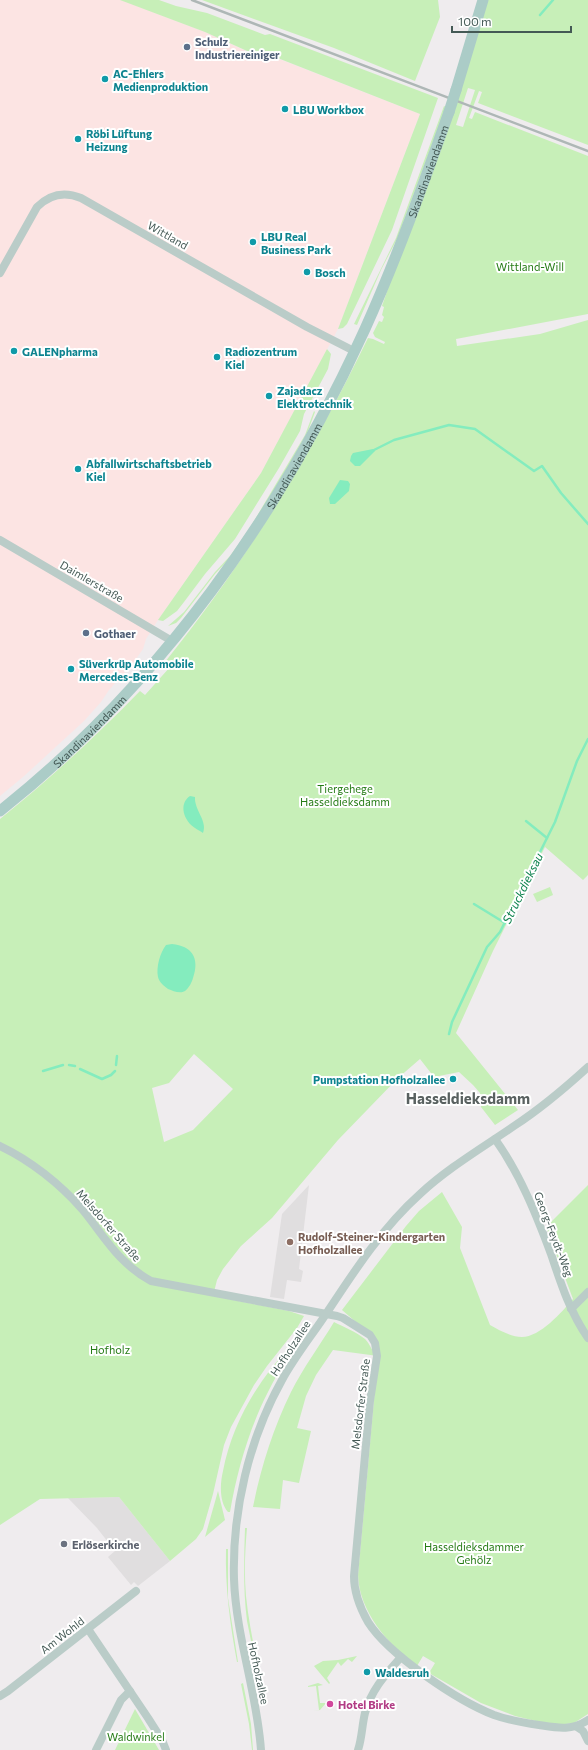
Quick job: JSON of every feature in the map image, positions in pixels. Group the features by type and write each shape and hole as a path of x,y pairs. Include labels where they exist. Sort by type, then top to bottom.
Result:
{"main road":[{"name":"Skandinaviendamm","path":"0,811 39,778 105,717 152,667 253,534 282,488 326,408 354,351 388,274 420,195 449,112 484,0"}],"street":[{"name":"Wittland","path":"0,273 37,207 47,199 56,195 71,194 307,327 354,351"},
{"name":"Daimlerstraße","path":"0,540 172,641"},
{"name":"Hofholzallee","path":"261,1750 260,1733 242,1648 236,1602 234,1551 242,1487 253,1447 272,1400 296,1358 367,1254 382,1234 409,1204 456,1165 532,1113 588,1067"},
{"name":"Georg-Feydt-Weg","path":"495,1139 506,1154 523,1185 571,1309 588,1338"},
{"name":"Melsdorfer Straße","path":"0,1146 30,1164 65,1190 125,1263 137,1273 151,1281 327,1314 343,1318 370,1335 375,1343 377,1356 365,1444 354,1582 358,1601 368,1623 400,1657 463,1700 505,1719 565,1728 577,1726"},
{"path":"571,1309 588,1292"},
{"name":"Am Wohld","path":"0,1696 13,1688 136,1591"},
{"path":"88,1629 156,1731 166,1750"},
{"path":"358,1750 365,1712 372,1694 381,1680 400,1657"},
{"path":"96,1750 121,1700 130,1691"},
{"path":"588,1720 577,1726 583,1731 588,1741"}],"shaded area":[{"path":"0,0 121,0 205,32 266,60 269,55 420,114 338,329 261,473 158,620 146,639 143,649 131,666 84,721 0,796"},
{"path":"373,449 375,451 360,466 355,466 350,461 353,453"},
{"path":"340,480 348,481 350,484 349,491 335,504 330,504 329,498"},
{"path":"190,796 195,797 195,802 204,824 203,833 191,825 185,817 183,808 184,803"},
{"path":"172,944 185,947 193,954 195,959 193,980 188,988 183,992 176,992 168,989 163,985 158,977 158,965 162,952 166,945"},
{"name":"Rudolf-Steiner-Kindergarten Hofholzallee","path":"309,1185 299,1269 303,1271 301,1282 287,1280 284,1299 270,1297 282,1214"},
{"path":"119,1497 170,1561 138,1586 134,1582 131,1585 108,1557 115,1551 97,1528 68,1498"}],"green space":[{"path":"120,0 159,0 176,6 207,13 265,35 270,34 438,98 392,230 347,324 343,328 338,329 420,114 270,55 267,60 205,32"},
{"path":"202,0 438,0 440,17 415,81 334,48"},
{"name":"Tiergehege Hasseldieksdamm","path":"487,0 588,0 588,145 478,103 482,92 479,91 469,118 472,119 475,112 588,156 588,314 456,339 457,346 540,334 588,320 588,875 583,880 545,847 493,951 456,1033 518,1110 495,1125 481,1107 480,1093 459,1072 434,1077 420,1059 398,1078 338,1140 272,1218 241,1246 223,1269 217,1280 213,1296 289,1311 304,1316 297,1328 254,1385 231,1427 224,1445 213,1494 203,1529 196,1539 170,1561 119,1497 40,1499 0,1525 0,819 72,757 140,691 145,695 170,667 165,662 223,586 276,506 324,423 368,338 384,344 385,342 375,337 373,333 379,321 382,322 384,317 382,315 384,307 382,306","holes":["468,88 475,90 463,127 456,125","194,1054 233,1089 193,1130 164,1142 152,1088 169,1083"]},
{"path":"444,106 446,107 397,239 381,270 357,325 354,324 396,238"},
{"path":"327,349 331,354 328,369 304,414 300,431 235,539 205,574 177,611 163,621 158,620 261,473"},
{"path":"314,411 315,412 308,431 276,488 248,530 305,435"},
{"path":"248,532 231,557 215,574 181,618 176,623 168,626 184,612"},
{"path":"550,887 553,895 537,902 533,894"},
{"name":"Hasseldieksdammer Gehölz","path":"588,1185 588,1714 574,1723 548,1724 515,1716 481,1703 429,1673 435,1663 423,1656 417,1666 406,1658 386,1637 369,1614 360,1588 358,1575 378,1356 371,1335 342,1310 406,1226 419,1211 442,1192 462,1227 460,1248 490,1325 509,1335 522,1337 536,1333 550,1323 573,1299 546,1227"},
{"path":"308,1322 309,1323 261,1406 249,1435 236,1481 230,1512 228,1512 223,1503 221,1481 226,1457 240,1418 262,1381"},
{"path":"334,1322 365,1339 378,1356 333,1350 316,1375 306,1396 297,1428 311,1431 299,1483 283,1480 280,1509 253,1507 268,1448 291,1392"},
{"path":"218,1491 225,1520 205,1537"},
{"path":"245,1528 247,1528 245,1562 246,1596 260,1685 247,1621 244,1574"},
{"path":"226,1549 228,1549 228,1598 238,1662 234,1648 228,1606"},
{"path":"357,1656 352,1662 348,1659 341,1666 338,1662 327,1678 330,1683 329,1684 314,1666 323,1661"},
{"path":"243,1683 251,1724 253,1750 241,1684"},
{"path":"318,1683 323,1685 318,1686 320,1703 326,1703 320,1710 313,1711 319,1710 316,1686 308,1686"},
{"name":"Waldwinkel","path":"135,1709 159,1750 115,1750"}],"waterway":[{"path":"540,15 553,0"},
{"name":"Struckdieksau","path":"374,450 394,440 449,425 475,429 534,471 542,466 561,493 588,524"},
{"name":"Struckdieksau","path":"449,1034 452,1022 487,947 500,932 555,822 577,761 588,739"},
{"path":"526,821 547,838"},
{"path":"474,904 505,923"},
{"path":"116,1065 117,1056"},
{"path":"43,1071 63,1065"},
{"path":"69,1065 75,1066"},
{"path":"80,1069 102,1079 111,1075 115,1071"}],"railway":[{"path":"192,0 588,151"}],"place":[{"name":"Schulz Industriereiniger","path":"187,47"},
{"name":"AC-Ehlers Medienproduktion","path":"105,79"},
{"name":"LBU Workbox","path":"285,109"},
{"name":"Röbi Lüftung Heizung","path":"78,139"},
{"name":"LBU Real Business Park","path":"253,242"},
{"name":"Bosch","path":"307,272"},
{"name":"GALENpharma","path":"14,351"},
{"name":"Radiozentrum Kiel","path":"217,357"},
{"name":"Zajadacz Elektrotechnik","path":"269,396"},
{"name":"Abfallwirtschaftsbetrieb Kiel","path":"78,469"},
{"name":"Gothaer","path":"86,633"},
{"name":"Süverkrüp Automobile Mercedes-Benz","path":"71,669"},
{"name":"Pumpstation Hofholzallee","path":"453,1079"},
{"name":"Rudolf-Steiner-Kindergarten Hofholzallee","path":"290,1242"},
{"name":"Erlöserkirche","path":"64,1544"},
{"name":"Waldesruh","path":"367,1672"},
{"name":"Hotel Birke","path":"330,1704"}],"district":[{"name":"Hasseldieksdamm","path":"468,1098"}],"park label":[{"name":"Wittland-Will","path":"530,266"},
{"name":"Hofholz","path":"110,1349"}]}
